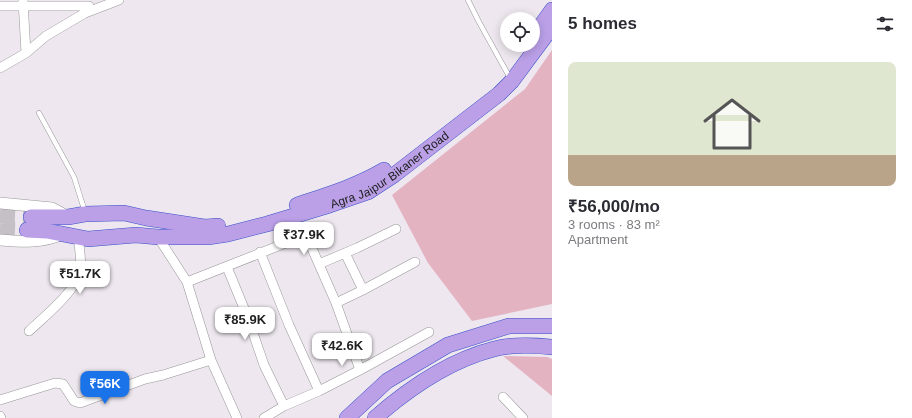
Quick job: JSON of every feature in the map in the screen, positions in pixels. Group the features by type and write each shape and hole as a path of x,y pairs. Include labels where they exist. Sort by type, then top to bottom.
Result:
{"highway":[{"path":"540,26 552,10"},
{"name":"Agra Jaipur Bikaner Road","path":"190,231 124,213 85,214 29,224 47,231 88,239 136,235 158,237 190,231 205,227 233,224 351,187 368,180 385,170 509,77 552,27"},
{"name":"Agra Jaipur Bikaner Road","path":"509,77 523,52"},
{"path":"136,235 138,216"},
{"path":"347,418 387,381 448,345 509,326 552,326"},
{"path":"375,418 418,385 445,369 473,356 494,348 533,345 552,347"}],"street":[{"path":"0,6 23,3 89,6 119,0"},
{"path":"23,3 26,53"},
{"path":"0,68 26,53 46,36 89,6"},
{"path":"0,203 52,208 68,217"},
{"path":"319,264 396,229"},
{"path":"0,240 24,242 71,235 81,270 78,281 71,290 28,331"},
{"path":"158,237 187,282 211,360 237,418"},
{"path":"187,282 301,237 310,244 319,264 336,303 360,370"},
{"path":"260,252 289,325 319,391"},
{"path":"345,253 363,290"},
{"path":"336,303 415,262"},
{"path":"227,267 248,318 264,365 284,406"},
{"path":"264,418 284,406 319,391 360,370 429,332"},
{"path":"0,400 55,383 63,384 74,401 80,403 145,379 211,360"},
{"path":"503,397 523,418"}],"lane":[{"path":"468,0 509,77"},
{"path":"39,113 74,177 85,214"}],"shaded area":[{"path":"552,50 552,304 472,321 428,263 392,195 525,89"},
{"path":"503,356 547,357 552,359 552,396"}],"tunnel":[{"path":"0,216 31,217"},
{"path":"0,229 27,230"}]}
